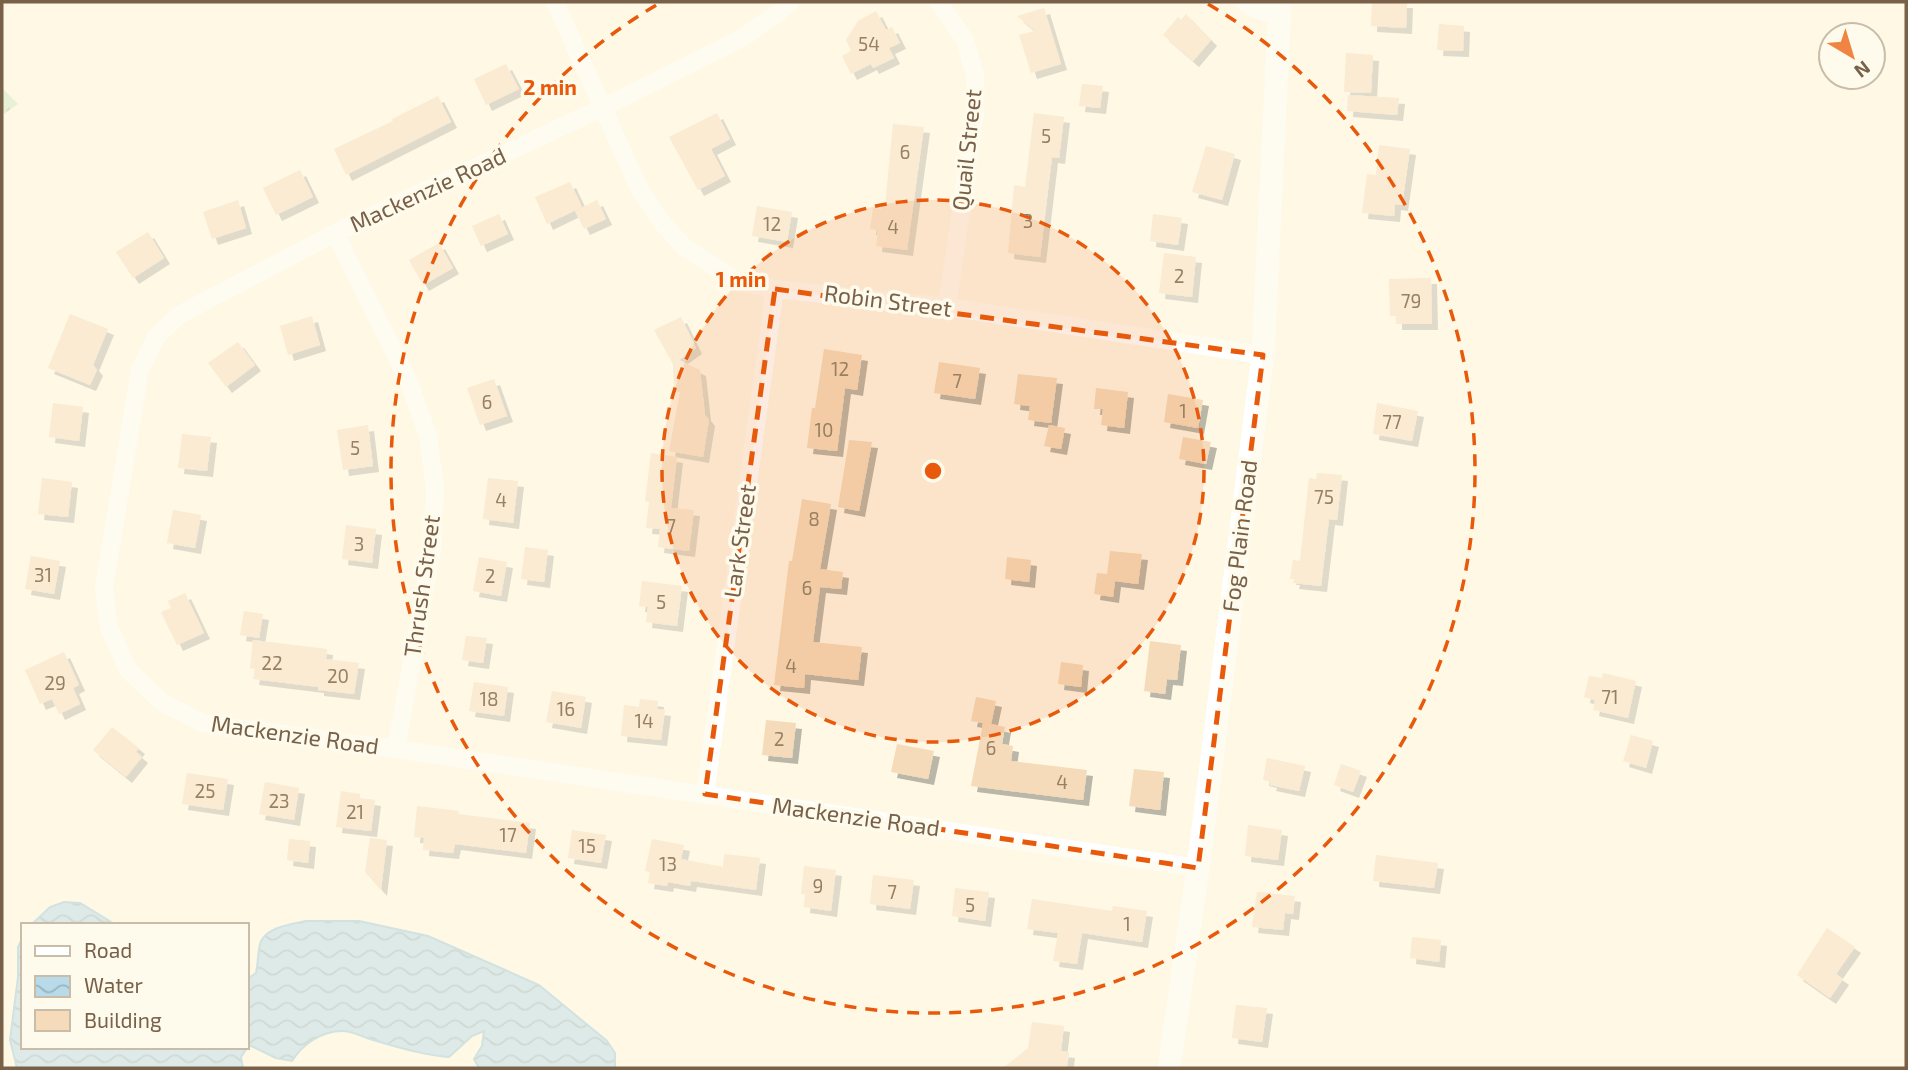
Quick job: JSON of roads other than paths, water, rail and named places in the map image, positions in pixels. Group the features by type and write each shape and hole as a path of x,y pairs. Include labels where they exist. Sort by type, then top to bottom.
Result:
{"street":[{"name":"Robin Street","path":"555,2 640,190 660,220 684,247 738,282 775,289 947,307 1263,355"},
{"name":"Mackenzie Road","path":"790,2 744,37 602,108 335,233 179,315 156,337 140,369 104,587 109,627 128,670 162,702 202,723 396,749 1198,868"},
{"name":"Quail Street","path":"939,2 965,40 975,76 975,113 947,307"},
{"path":"1244,2 1254,9 1281,9"},
{"name":"Fog Plain Road","path":"1169,1068 1198,868 1263,355 1281,9"},
{"name":"Thrush Street","path":"335,233 409,382 428,436 435,487 433,544 396,749"},
{"name":"Lark Street","path":"705,794 775,289"}],"water":[{"path":"64,902 80,903 113,923 33,923 50,907"},
{"path":"306,921 359,921 428,936 539,985 607,1041 615,1053 615,1068 479,1068 474,1059 482,1046 484,1031 472,1036 449,1057 411,1050 342,1031 327,1033 313,1040 292,1061 276,1058 248,1046 248,978 256,973 263,938 273,930"},
{"path":"21,941 21,1049 246,1049 241,1057 243,1068 17,1068 10,1040 18,977 18,947"}]}
